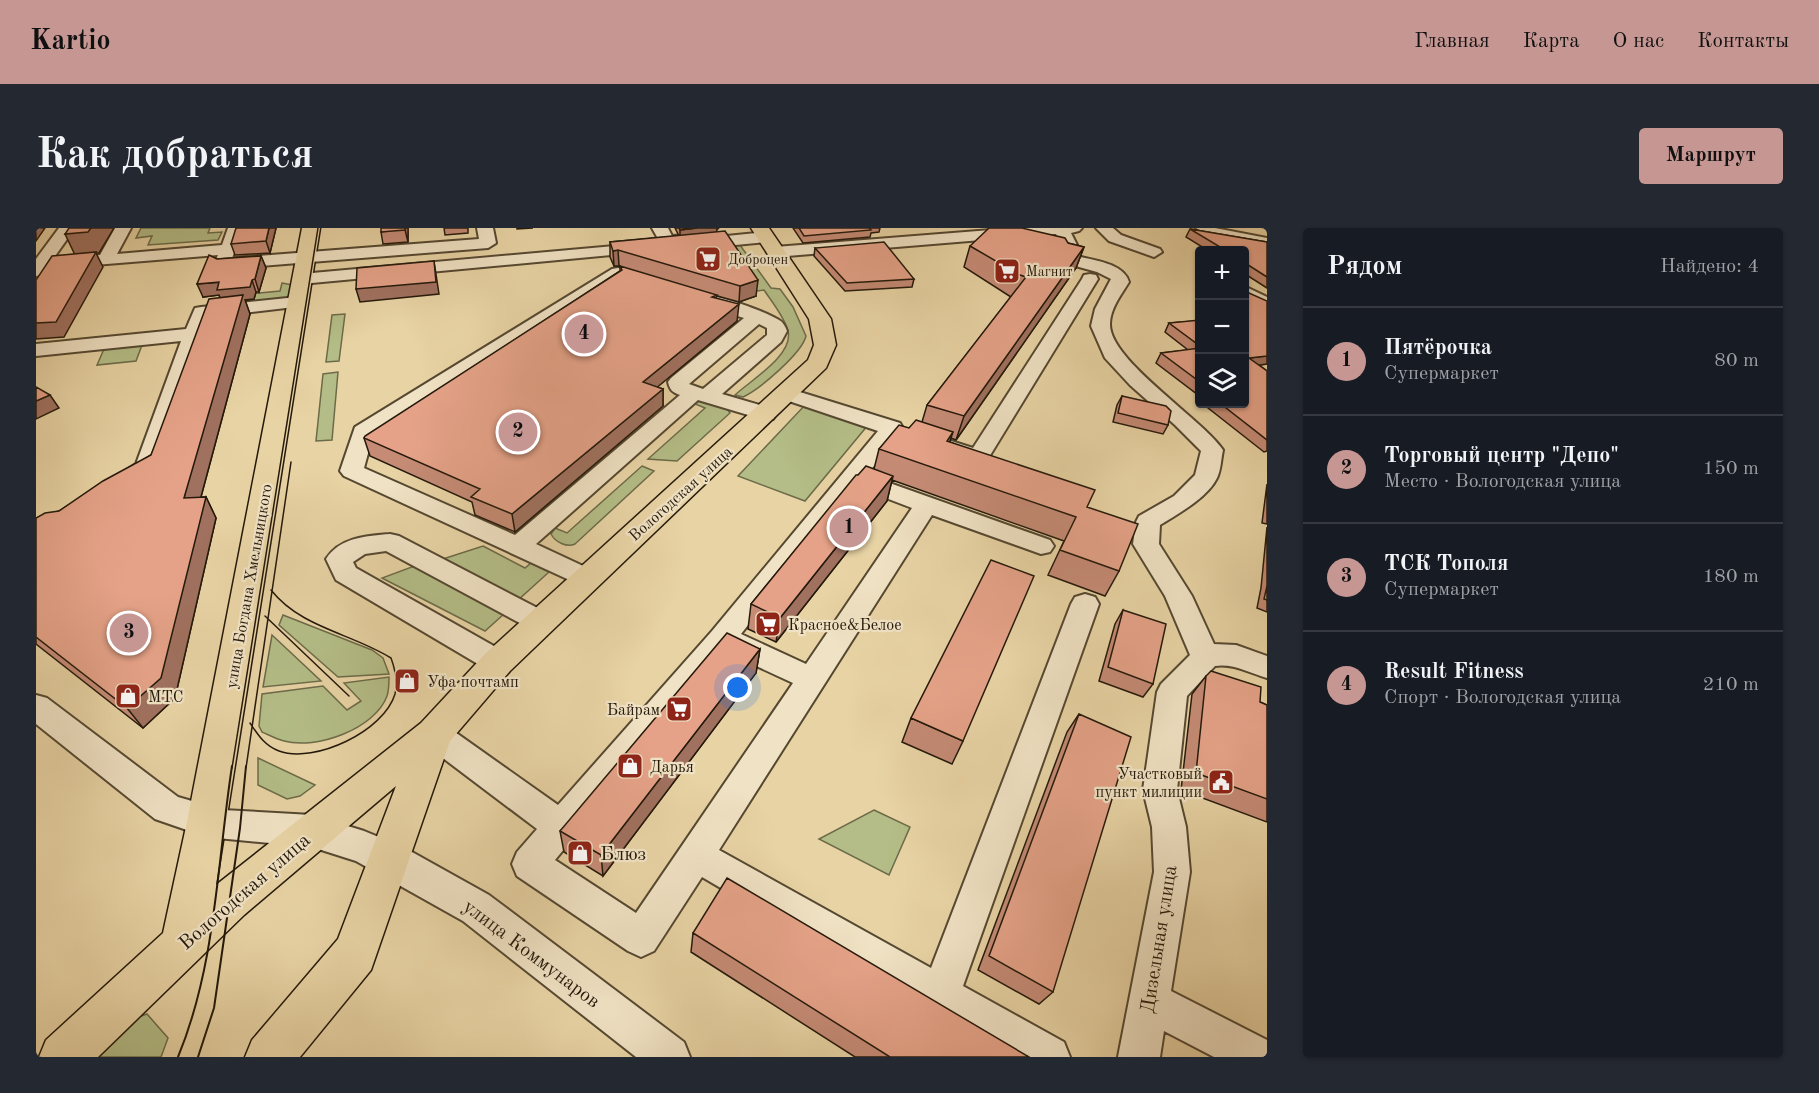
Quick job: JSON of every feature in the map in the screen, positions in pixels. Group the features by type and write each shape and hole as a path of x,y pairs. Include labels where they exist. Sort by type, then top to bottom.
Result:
{"main road":[{"name":"улица Богдана Хмельницкого","path":"183,944 207,822 300,280 311,228"},
{"name":"Вологодская улица","path":"63,1057 229,901 312,831 434,734 498,662 818,363 825,345 820,320 766,238"},
{"name":"Вологодская улица","path":"269,1057 355,954 434,734"}],"street":[{"path":"38,268 67,228"},
{"path":"105,260 123,228"},
{"path":"236,228 222,264 300,280 766,238"},
{"path":"109,493 146,468 201,312 300,280 488,243 485,228"},
{"path":"660,228 667,241 1067,229 1070,246 1067,259 1103,268 1119,277 1119,282 1104,309 1100,326 1114,358 1183,420 1212,450 1206,477 1182,501 1148,522 1146,544 1178,596 1206,657 1219,654 1236,656 1267,667"},
{"path":"1104,228 1115,238 1154,252"},
{"path":"1204,228 1213,233 1267,243"},
{"path":"38,268 228,249"},
{"path":"587,578 352,471 363,432 618,273 650,283"},
{"path":"757,316 678,382 680,388 700,395 776,404 910,434 978,457 1090,279"},
{"path":"518,546 700,395 774,338 778,331 775,325 757,316 682,293"},
{"path":"1249,294 1267,305"},
{"path":"36,350 194,334"},
{"path":"910,434 852,477 722,638 530,864 641,938 927,504"},
{"path":"852,477 1041,546"},
{"path":"498,662 345,574 339,559 358,546 390,542 541,622"},
{"path":"939,995 1085,604"},
{"path":"722,638 812,679"},
{"name":"Дизельная улица","path":"1139,1057 1173,872 1169,827 1160,790 1172,692 1206,657"},
{"name":"улица Коммунаров","path":"36,707 167,808 207,822 240,828 312,831 364,847 390,859 477,908 669,1057"},
{"path":"434,734 561,827"},
{"path":"696,855 1049,1057"},
{"path":"1149,1001 1256,1057"}],"green space":[{"path":"141,228 210,228 208,233 222,232 218,240 148,245 152,236 136,238"},
{"path":"737,241 771,288 780,289 793,307 806,336 797,352 779,370 743,397 735,395 778,358 788,340 788,331 781,315 764,290 757,291 724,242"},
{"path":"282,283 293,285 290,299 234,307 237,295 280,291"},
{"path":"345,314 339,361 326,362 332,315"},
{"path":"142,345 136,361 97,365 104,349"},
{"path":"338,372 332,440 316,441 323,374"},
{"path":"699,398 726,407 730,413 677,461 648,459 705,408 693,403"},
{"path":"806,404 868,425 805,501 738,476"},
{"path":"642,466 654,471 575,544 565,545 553,537 551,534 555,528 567,533"},
{"path":"483,546 525,568 531,563 549,572 518,600 443,559"},
{"path":"417,565 504,614 485,631 382,578"},
{"path":"283,615 372,650 383,658 389,674 338,677 279,625"},
{"path":"272,635 321,681 263,687"},
{"path":"389,677 388,694 380,708 358,727 343,734 312,742 297,743 273,737 262,732 259,726 262,694 323,686 347,710 361,701 344,683"},
{"path":"258,758 315,785 300,796 287,799 258,785"},
{"path":"874,810 910,827 889,875 819,839"},
{"path":"147,1014 168,1038 161,1057 92,1057 130,1020"}],"building":[{"path":"69,228 91,228 88,232 65,234"},
{"path":"236,228 269,228 266,241 231,244"},
{"path":"381,228 405,228 405,230 381,232"},
{"path":"799,228 869,228 871,230 804,236"},
{"path":"989,228 1022,228 1065,238 1068,243 1084,247 964,416 927,405 1026,277 970,246"},
{"path":"1190,229 1267,242 1267,277 1249,266 1249,246 1218,246"},
{"path":"725,231 758,280 740,286 618,250 613,251 610,242"},
{"path":"884,242 914,279 847,283 815,248"},
{"path":"96,252 56,322 36,323 36,280 52,256"},
{"path":"209,255 217,259 261,256 255,279 252,280 250,287 217,290 219,282 197,284"},
{"path":"434,261 436,282 356,289 357,268"},
{"path":"620,266 717,295 712,297 739,304 643,382 663,389 512,514 471,497 480,489 364,438 622,270"},
{"path":"1249,293 1267,301 1267,356 1249,358"},
{"path":"243,295 184,498 206,497 161,678 127,708 36,637 36,518 45,513 59,511 103,481 151,455 209,299"},
{"path":"1195,320 1195,342 1169,323"},
{"path":"1195,349 1195,378 1161,353"},
{"path":"1249,358 1267,371 1267,440 1226,408 1249,408"},
{"path":"36,387 50,395 36,401"},
{"path":"1122,396 1166,406 1171,411 1168,425 1118,413"},
{"path":"916,420 953,432 947,441 1095,490 1087,507 1138,524 1119,571 1060,550 1076,517 879,449 899,425 909,428"},
{"path":"866,466 893,476 780,618 751,604 856,475"},
{"path":"991,560 1034,576 963,741 911,718"},
{"path":"1123,610 1166,624 1153,684 1108,667"},
{"path":"727,633 760,649 601,855 560,831"},
{"path":"1211,671 1261,687 1260,702 1267,705 1267,799 1196,773 1206,676"},
{"path":"1079,714 1131,737 1053,992 989,956"},
{"path":"727,878 1029,1057 890,1057 693,933"}],"tram line":[{"path":"232,768 318,228"},
{"path":"272,591 291,462"},
{"path":"252,726 262,740 274,749 294,754 311,753 329,748 363,732 388,708 396,689 396,676 391,658 376,649 312,622 283,603 272,591"},
{"path":"268,619 272,591"},
{"path":"265,616 268,619"},
{"path":"252,726 268,619"},
{"path":"268,619 349,696"},
{"path":"246,768 252,726"},
{"path":"178,1057 191,1022 208,950 232,766"},
{"path":"198,1057 214,1008 240,828 246,766"}],"place":[{"name":"Доброцен","path":"708,259"},
{"name":"Магнит","path":"1007,271"},
{"name":"Result Fitness","path":"584,334"},
{"name":"Торговый центр \"Депо\"","path":"518,432"},
{"name":"Пятёрочка","path":"849,528"},
{"name":"Красное&Белое","path":"768,624"},
{"name":"ТСК Тополя","path":"129,633"},
{"name":"Уфа почтамп","path":"407,681"},
{"name":"МТС","path":"128,696"},
{"name":"Байрам","path":"679,709"},
{"name":"Дарья","path":"630,766"},
{"name":"Участковый пункт милиции","path":"1221,782"},
{"name":"Блюз","path":"580,853"}]}
